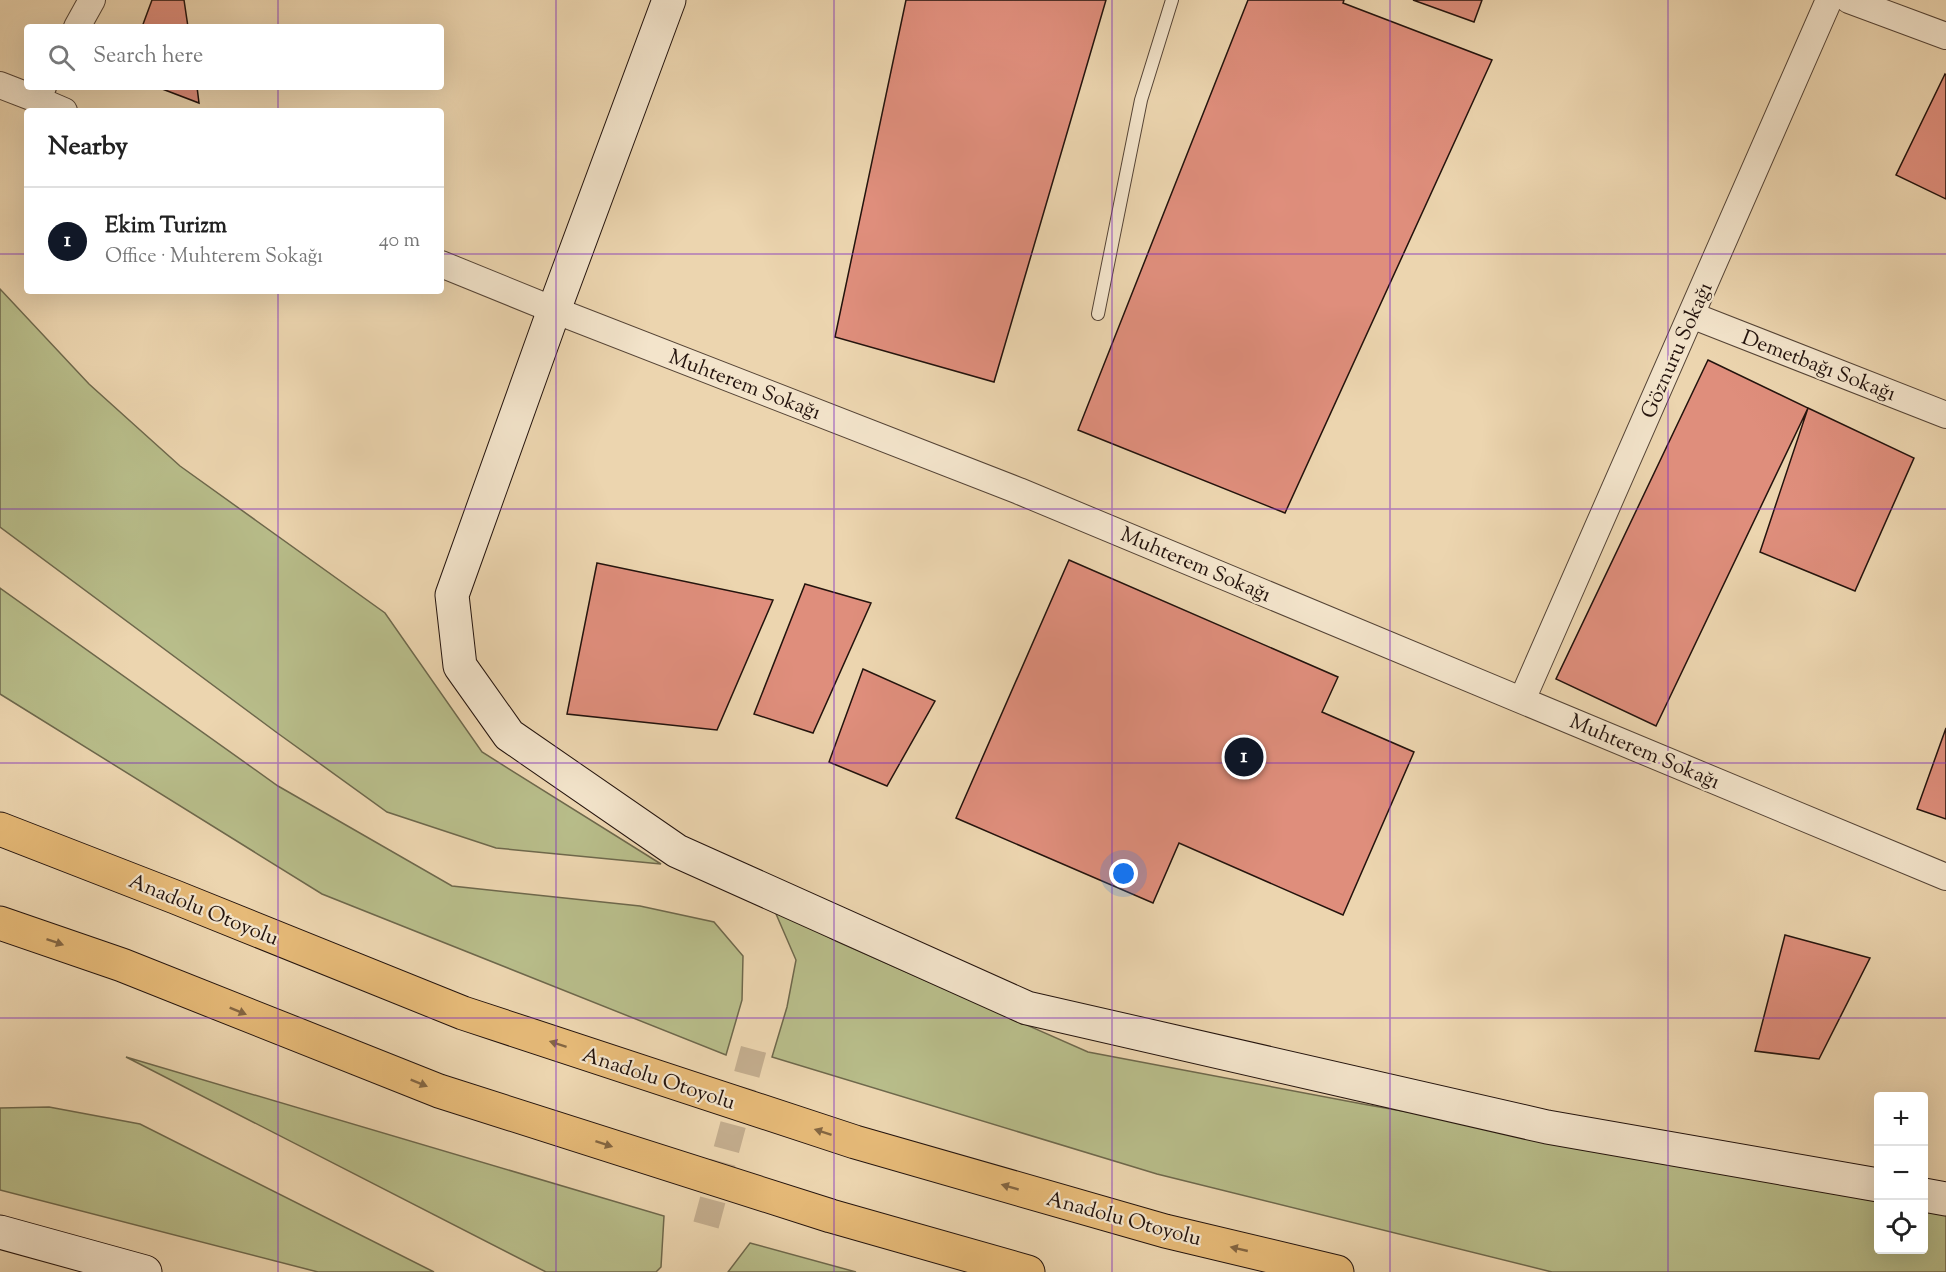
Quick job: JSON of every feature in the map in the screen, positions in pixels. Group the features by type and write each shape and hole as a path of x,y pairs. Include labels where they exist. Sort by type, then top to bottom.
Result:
{"highway":[{"name":"Anadolu Otoyolu","path":"0,829 474,1017 855,1142 1165,1231 1337,1272"},
{"path":"0,923 122,965 439,1091 831,1216 1028,1272"}],"street":[{"path":"79,24 92,0"},
{"path":"669,0 554,310 452,595 460,666 509,735 677,851 1027,1008 1547,1127 1874,1184"},
{"name":"Göznuru Sokağı","path":"1522,700 1829,0"},
{"path":"1849,0 1946,36"},
{"path":"0,85 24,90"},
{"path":"25,90 40,93 60,108"},
{"name":"Muhterem Sokağı","path":"444,265 1019,491 1946,877"},
{"name":"Demetbağı Sokağı","path":"1691,315 1946,415"},
{"path":"1835,1176 1874,1180"},
{"path":"1928,1184 1946,1186"},
{"path":"1928,1196 1946,1199"},
{"path":"0,1232 145,1272"}],"lane":[{"path":"1098,314 1141,100 1172,0"}],"green space":[{"path":"0,289 89,384 180,466 385,613 482,752 661,864 496,848 387,812 0,527"},
{"path":"0,588 278,786 452,886 640,906 714,922 743,956 742,1000 726,1055 322,894 0,694"},
{"path":"773,907 836,941 1088,1052 1368,1105 1798,1180 1874,1196 1874,1254 1928,1254 1928,1208 1946,1212 1946,1272 1552,1272 1157,1174 772,1057 787,1007 796,960"},
{"path":"126,1057 664,1216 661,1267 656,1272 546,1272"},
{"path":"49,1107 140,1124 434,1272 318,1272 0,1190 0,1108"},
{"path":"750,1243 856,1272 728,1272"}],"building":[{"path":"152,0 184,0 188,24 143,24"},
{"path":"906,0 1106,0 994,382 835,337"},
{"path":"1248,0 1344,0 1343,3 1492,60 1285,513 1078,430"},
{"path":"1413,0 1482,0 1474,22"},
{"path":"1946,75 1946,199 1896,175"},
{"path":"165,90 197,90 199,103"},
{"path":"1708,360 1808,408 1656,726 1556,679"},
{"path":"1808,408 1914,458 1855,591 1760,552"},
{"path":"1069,560 1338,677 1322,712 1414,752 1343,915 1179,843 1153,903 956,818"},
{"path":"597,563 773,600 717,730 567,714"},
{"path":"805,584 871,603 813,733 754,714"},
{"path":"863,669 935,701 887,786 829,762"},
{"path":"1946,728 1946,819 1917,809"},
{"path":"1785,935 1870,958 1819,1059 1755,1051"}],"tunnel":[{"path":"706,1225 755,1044"}],"place":[{"name":"Ekim Turizm","path":"1244,757"}]}
